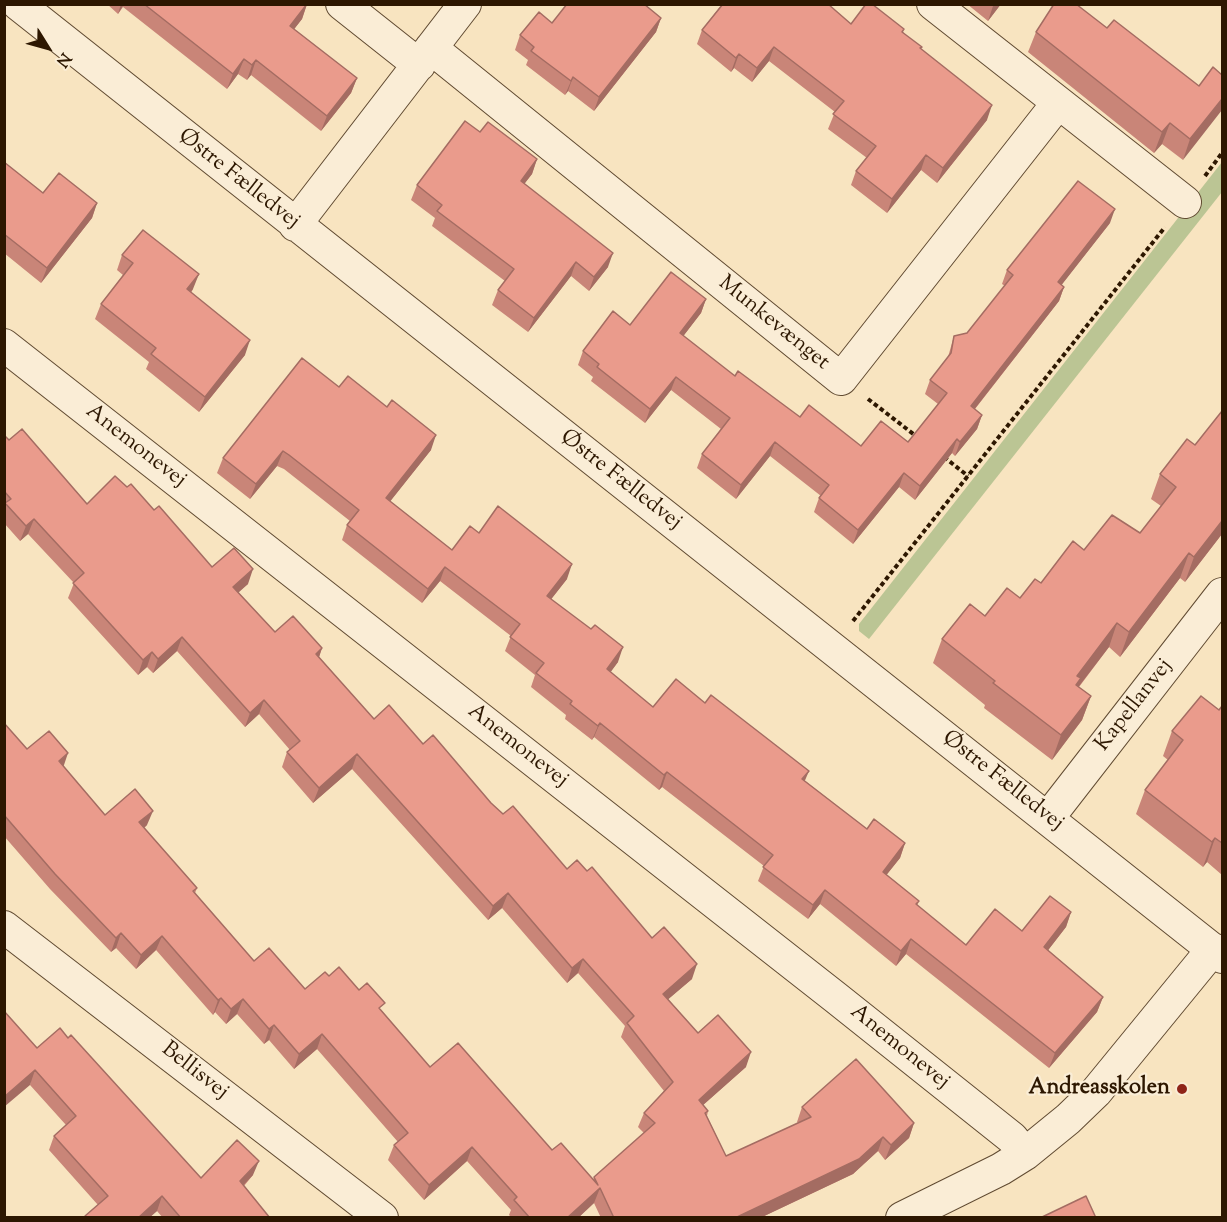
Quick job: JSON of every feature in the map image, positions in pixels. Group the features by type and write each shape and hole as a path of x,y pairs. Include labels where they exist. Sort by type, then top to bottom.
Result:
{"street":[{"name":"Østre Fælledvej","path":"18,4 1218,953"},
{"name":"Munkevænget","path":"342,4 425,56 841,379 1058,103"},
{"path":"295,225 465,4"},
{"path":"933,4 1185,202"},
{"name":"Anemonevej","path":"4,345 826,990 1012,1138 1025,1154"},
{"name":"Kapellanvej","path":"1048,818 1222,594"},
{"name":"Bellisvej","path":"4,927 382,1218"},
{"path":"902,1218 970,1186 1025,1154 1096,1092 1218,953"}],"path":[{"path":"832,648 1222,153"},
{"path":"841,379 923,441"},
{"path":"941,455 968,476"}],"green space":[{"path":"1222,162 1222,192 869,639 859,631 859,624"}],"building":[{"path":"144,4 307,4 290,26 357,78 327,116 256,60 252,65 244,59 233,74"},
{"path":"567,4 644,4 661,18 599,97 573,77 571,81 531,51 534,47 520,35 539,12 552,23"},
{"path":"723,4 828,4 851,24 866,4 872,4 904,29 902,32 922,47 920,48 992,105 943,168 926,155 892,199 856,171 876,146 833,114 844,101 774,47 757,68 739,54 736,58 702,30"},
{"path":"1054,4 1076,4 1107,28 1114,20 1199,86 1213,67 1222,75 1222,99 1190,139 1170,123 1162,132 1036,32"},
{"path":"465,121 480,132 488,122 537,159 521,181 613,253 594,277 576,262 534,318 498,290 514,269 437,211 442,205 417,185"},
{"path":"4,162 43,193 59,173 97,203 47,268 4,234"},
{"path":"1078,181 1115,209 1058,282 1064,287 971,406 982,415 960,442 957,439 920,486 904,473 858,530 819,498 829,485 775,442 741,485 702,454 730,418 676,377 650,409 597,367 599,364 583,351 613,311 630,325 671,272 706,299 680,333 735,376 738,371 800,417 809,405 861,446 881,421 908,442 947,393 930,380 951,353 954,336 967,333 1013,275 1007,270"},
{"path":"143,230 199,274 187,289 250,340 205,397 151,354 156,348 101,304 133,263 122,255"},
{"path":"302,358 339,387 348,376 387,407 392,400 436,435 386,498 452,550 470,526 479,533 498,506 572,564 547,596 591,629 595,625 623,647 607,669 653,707 676,679 705,703 711,695 809,771 802,779 867,829 874,819 905,843 883,872 919,901 916,904 966,945 995,909 1022,931 1050,896 1071,912 1044,947 1103,997 1055,1053 911,939 901,951 825,890 813,905 763,867 773,855 667,772 664,775 600,723 598,726 570,704 572,701 536,673 544,663 510,637 520,624 445,567 428,589 347,525 359,510 289,455 283,451 256,484 223,458"},
{"path":"1222,411 1222,521 1194,557 1189,553 1129,632 1117,623 1077,676 1081,678 1076,685 1091,696 1061,735 993,683 995,681 942,639 970,604 985,616 1007,588 1020,598 1035,579 1041,583 1073,541 1084,550 1112,515 1140,533 1176,487 1160,474 1187,439 1195,445"},
{"path":"22,429 87,504 115,476 127,487 131,484 154,510 159,506 212,567 234,548 253,569 233,587 275,632 293,616 322,648 316,654 374,719 389,705 423,744 433,735 491,803 503,814 513,806 567,869 577,860 587,871 592,867 652,938 664,927 697,964 663,994 698,1033 718,1015 751,1052 699,1100 708,1111 705,1113 726,1156 811,1117 802,1107 856,1059 914,1123 891,1145 883,1137 859,1159 735,1218 614,1218 600,1188 567,1218 530,1218 514,1200 517,1197 472,1147 429,1185 394,1145 408,1133 322,1034 299,1054 274,1025 269,1029 243,999 231,1009 221,998 218,1000 162,936 141,955 121,933 116,938 55,874 4,815 4,723 27,749 49,731 68,753 59,761 105,815 135,789 153,811 139,822 197,888 193,891 254,961 269,948 305,989 325,972 329,976 339,967 359,990 367,983 385,1003 379,1008 430,1067 458,1043 552,1150 561,1143 598,1185 594,1177 655,1123 644,1113 673,1082 627,1023 634,1016 583,959 572,968 508,893 493,906 357,754 319,788 287,752 300,741 264,700 250,713 182,637 158,659 152,652 143,660 73,583 84,573 34,519 26,526 5,503 11,499 4,491 4,435 9,440"},
{"path":"1201,696 1219,710 1222,706 1222,843 1215,838 1212,842 1145,790 1183,740 1172,731"},
{"path":"4,1011 37,1048 60,1028 68,1038 71,1035 201,1178 237,1140 259,1161 240,1181 270,1218 181,1218 162,1196 138,1218 86,1218 85,1216 108,1196 54,1136 76,1116 35,1070 4,1097"},
{"path":"1086,1196 1096,1218 1040,1218"}],"place":[{"name":"Andreasskolen","path":"1182,1089"}]}
